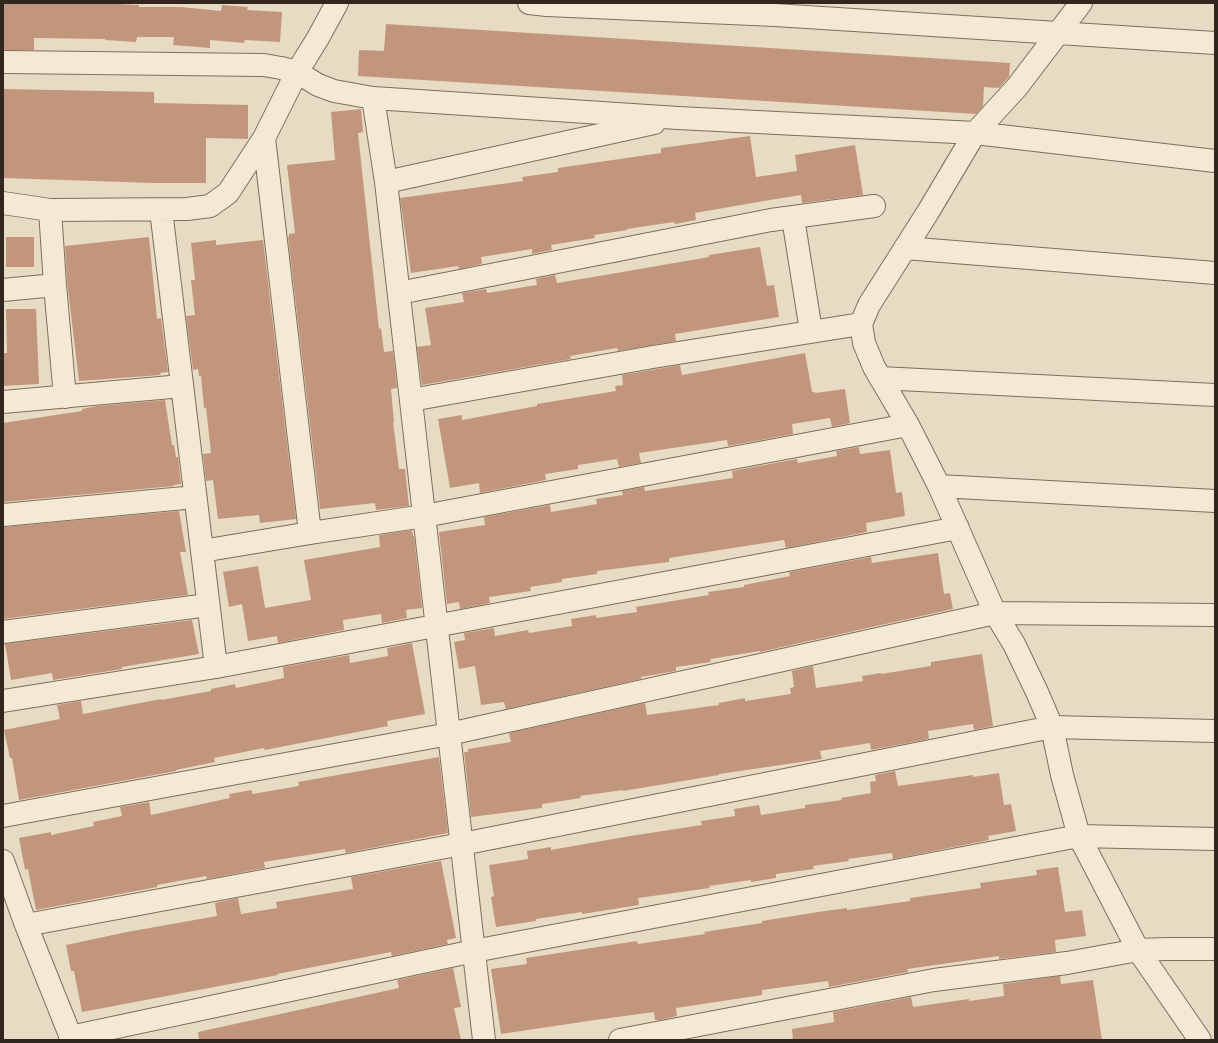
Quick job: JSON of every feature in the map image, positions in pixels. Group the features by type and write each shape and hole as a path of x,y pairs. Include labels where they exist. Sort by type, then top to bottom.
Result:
{"street":[{"path":"3,203 50,210 161,210 210,206 228,193 264,138 297,72 337,3"},
{"path":"528,3 775,15 1215,43"},
{"path":"1081,3 1017,87 975,133 928,212 869,305 860,324 868,354 880,378 908,425 939,486 995,613 1017,651 1052,727 1062,775 1079,836 1138,950 1200,1040"},
{"path":"3,62 264,65 297,72 306,79 334,91 372,98 678,118 975,133 1215,161"},
{"path":"372,98 386,182 484,1040"},
{"path":"386,182 678,118"},
{"path":"264,138 310,533"},
{"path":"399,293 771,220 874,206"},
{"path":"50,210 65,396"},
{"path":"161,210 216,667"},
{"path":"793,218 811,332"},
{"path":"904,248 1215,274"},
{"path":"3,290 55,285"},
{"path":"411,400 653,357 860,324"},
{"path":"880,378 1215,395"},
{"path":"3,402 182,386"},
{"path":"202,552 310,533 424,516 908,425"},
{"path":"939,486 1215,501"},
{"path":"3,515 195,498"},
{"path":"3,701 216,667 437,624 958,528"},
{"path":"3,632 208,605"},
{"path":"3,816 449,734 995,613 1215,615"},
{"path":"26,925 462,844 1052,727 1215,731"},
{"path":"3,861 26,925 71,1038 474,951 1079,836 1215,839"},
{"path":"620,1040 934,980 1067,963 1138,950 1215,949"}],"building":[{"path":"3,3 101,3 139,5 139,7 181,7 221,11 222,5 248,7 247,10 282,12 280,42 245,40 244,43 210,40 210,48 173,45 174,37 137,37 136,42 105,39 34,38 34,50 3,50"},
{"path":"386,24 1010,63 1009,77 999,88 984,87 983,106 976,114 358,76 359,50 384,51"},
{"path":"3,89 154,92 154,103 248,105 248,139 206,138 206,183 154,183 3,178"},
{"path":"361,109 363,132 358,133 379,329 381,328 384,352 393,351 397,388 391,389 393,422 399,469 405,469 409,506 376,510 375,503 320,509 288,237 289,234 295,233 287,165 335,160 331,112"},
{"path":"750,136 756,177 797,171 795,155 855,145 863,195 802,203 801,195 764,201 695,213 696,220 675,224 674,222 594,235 595,238 551,245 552,250 532,254 532,249 481,257 482,264 459,269 458,266 411,273 400,198 523,181 522,177 558,172 558,168 661,153 661,148"},
{"path":"6,237 34,237 34,267 6,267"},
{"path":"149,237 157,319 161,318 168,372 160,373 161,375 79,381 67,281 65,246"},
{"path":"216,240 216,245 263,240 296,519 260,523 259,515 218,519 213,480 206,481 203,454 211,453 206,408 204,408 201,376 199,376 198,369 193,370 186,316 195,315 191,280 195,280 191,243"},
{"path":"760,247 767,286 774,285 779,317 675,334 676,341 618,351 617,348 570,356 571,359 422,385 417,347 431,345 425,308 464,302 462,293 486,289 487,293 537,285 536,279 555,275 557,283"},
{"path":"6,309 36,309 39,384 3,386 3,353 7,353"},
{"path":"805,353 812,392 815,393 845,389 850,423 832,427 830,418 792,424 793,434 728,446 727,440 639,453 641,463 619,467 617,459 578,465 578,469 545,474 546,480 480,493 479,483 450,488 438,419 462,415 462,420 537,406 537,404 616,391 615,386 623,385 622,375 680,365 682,375"},
{"path":"165,400 172,445 174,445 176,457 178,457 181,484 174,486 3,502 3,423 82,411 82,409 97,406"},
{"path":"859,447 860,454 890,450 896,493 902,492 905,516 866,523 867,532 786,548 784,540 669,558 669,562 597,571 597,574 562,579 562,582 530,587 531,591 489,597 490,603 460,609 459,602 447,604 439,532 485,525 484,517 550,505 551,512 597,504 596,499 623,495 622,491 644,487 645,491 733,478 732,471 797,459 798,463 837,456 836,451"},
{"path":"179,511 186,552 180,552 188,595 3,619 3,527"},
{"path":"412,530 414,536 422,608 406,610 407,618 382,623 381,614 343,620 344,630 278,643 277,636 248,641 242,604 229,607 223,572 258,566 265,608 311,600 304,560 380,547 379,535"},
{"path":"938,553 944,594 950,593 953,609 760,652 710,659 711,662 676,667 676,671 641,677 641,679 506,709 504,702 481,705 475,666 459,669 454,642 465,640 464,633 494,628 495,636 528,630 529,633 572,626 571,619 596,615 596,618 637,612 636,607 709,595 708,592 744,587 744,585 790,576 789,572 871,557 872,563"},
{"path":"192,620 199,654 122,667 122,669 53,680 52,673 11,680 5,644"},
{"path":"412,643 425,714 387,721 388,726 265,750 264,748 214,758 215,762 176,771 19,800 12,758 10,758 4,730 60,719 57,705 81,701 83,714 211,691 211,689 235,684 236,688 284,678 283,667 349,655 350,663 388,656 387,648"},
{"path":"982,654 993,726 974,730 973,724 928,731 929,739 871,750 870,743 820,751 822,759 719,774 623,791 580,796 581,798 542,804 542,808 471,817 464,752 468,752 468,749 511,742 509,733 645,703 647,715 719,705 719,703 745,698 745,701 791,694 790,688 794,687 792,671 813,666 816,688 863,681 862,676 931,666 931,662"},
{"path":"439,757 448,833 346,853 345,849 264,862 265,868 207,879 206,876 36,910 28,869 25,870 19,838 51,832 51,835 94,826 93,822 122,816 120,807 149,802 151,815 230,798 229,794 252,790 252,794 299,786 298,782"},
{"path":"895,771 898,786 973,775 973,777 999,773 1004,805 1011,804 1016,831 988,836 989,840 893,859 892,853 848,859 849,861 813,866 814,869 776,874 776,878 709,886 710,888 638,898 639,905 582,914 582,912 536,919 536,921 496,927 491,897 494,896 489,865 528,859 527,851 551,847 551,850 702,825 701,821 735,816 734,809 759,805 761,815 805,808 805,805 842,800 841,798 871,793 870,782 876,781 875,775"},
{"path":"441,861 456,938 447,940 448,944 392,956 391,952 82,1012 74,971 71,971 66,945 127,932 217,916 215,903 238,898 241,914 277,908 276,902 353,889 351,877"},
{"path":"1058,867 1065,912 1082,910 1086,936 1055,940 1056,952 999,959 999,956 907,969 908,972 829,987 828,981 762,990 762,995 676,1008 677,1016 660,1020 655,1020 654,1012 501,1034 491,969 527,964 526,958 637,941 638,944 705,934 704,932 818,912 847,908 847,910 910,901 910,898 981,888 980,883 1037,875 1036,870"},
{"path":"453,968 461,1007 454,1008 461,1040 199,1040 198,1032 399,988 397,980"},
{"path":"1060,976 1061,984 1093,980 1102,1040 793,1040 792,1029 834,1022 833,1012 911,997 913,1007 969,999 969,1001 1004,996 1003,984"}]}
